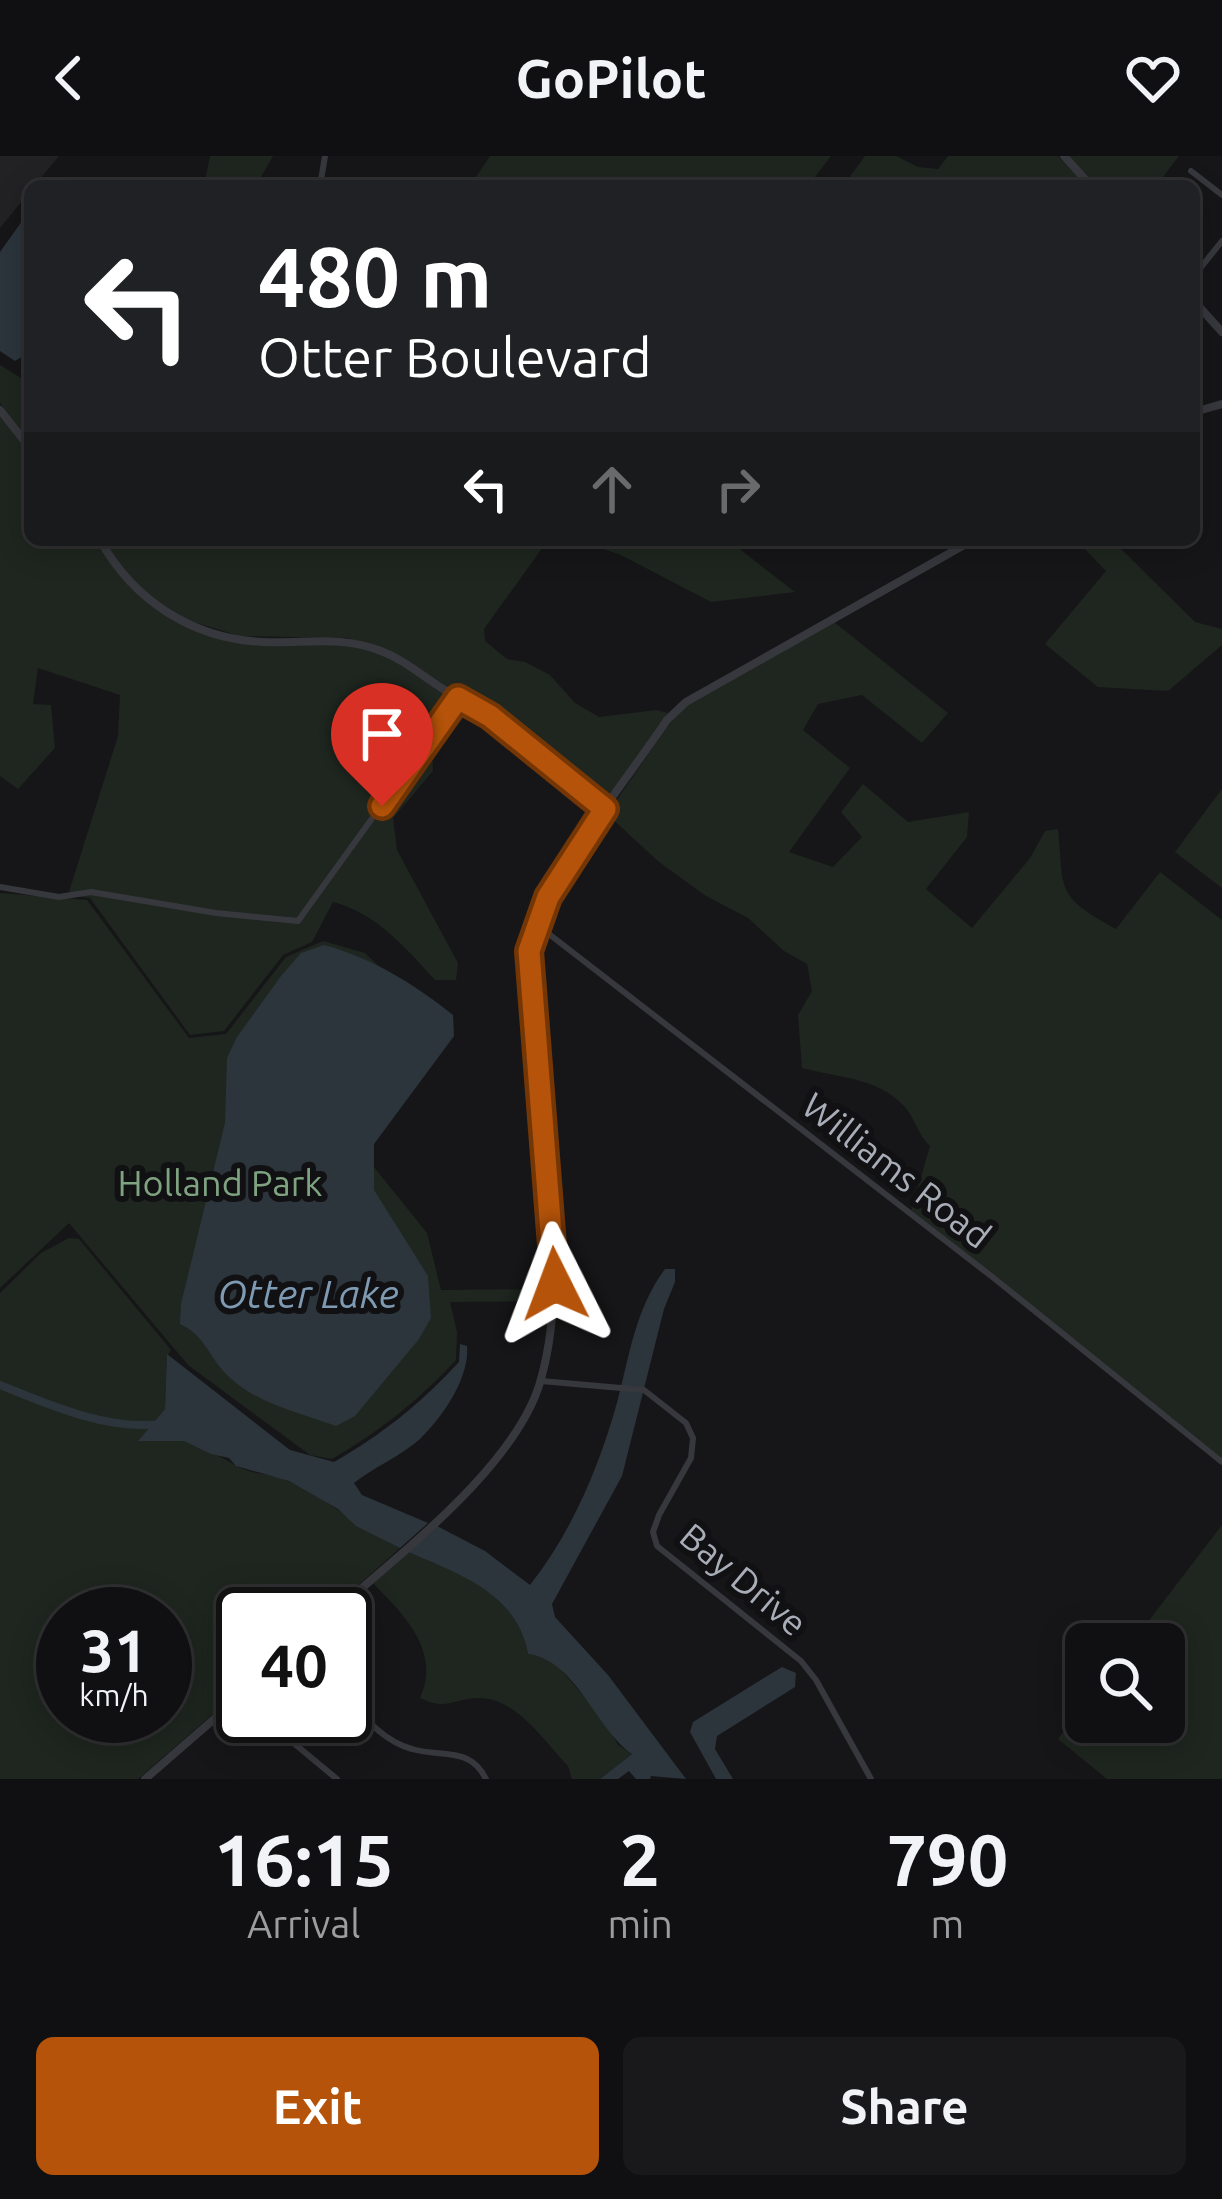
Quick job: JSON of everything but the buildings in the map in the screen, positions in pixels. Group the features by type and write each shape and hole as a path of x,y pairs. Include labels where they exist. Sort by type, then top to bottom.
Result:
{"street":[{"path":"1064,156 1085,180"},
{"path":"1191,171 1222,194"},
{"path":"1200,268 1222,241"},
{"path":"1200,308 1222,332"},
{"path":"0,410 24,440"},
{"path":"104,546 136,590 182,622 240,640 332,639 403,661 490,716 605,809"},
{"path":"363,1587 434,1523 501,1453 541,1381 555,1284 529,951 548,897 667,720 686,702 963,546"},
{"path":"0,887 59,897 91,892 298,921 458,698"},
{"name":"Williams Road","path":"536,924 1222,1462"},
{"name":"Bay Drive","path":"541,1381 644,1390 686,1423 693,1438 691,1458 659,1516 653,1532 657,1546 801,1661 871,1779"},
{"path":"145,1779 216,1717"},
{"path":"372,1726 412,1749 473,1760 486,1779"},
{"path":"292,1743 337,1779"}],"shaded area":[{"path":"0,156 59,156 39,180 24,180 24,198 0,228"}],"green space":[{"path":"210,156 273,156 259,180 205,180"},
{"path":"490,156 831,156 813,180 474,180"},
{"path":"865,156 896,156 918,167 938,169 948,156 1058,156 1080,180 847,180"},
{"path":"1068,156 1179,156 1161,180 1090,180"},
{"path":"0,365 21,378 24,375 24,435 0,403"},
{"path":"0,416 24,446 24,546 100,546 145,600 187,627 236,643 365,649 403,666 462,704 446,717 437,733 433,771 393,818 397,850 458,963 456,980 435,980 377,923 333,902 312,942 283,955 224,1031 190,1035 90,898 68,895 118,736 120,695 38,668 33,704 51,705 55,748 18,789 0,776"},
{"path":"108,546 544,546 484,629 485,641 507,659 550,675 575,703 599,717 656,710 668,713 604,804 404,658 348,638 240,636 183,619 123,570"},
{"path":"594,546 736,546 795,592 711,602"},
{"path":"1082,546 1118,546 1195,622 1222,629 1222,645 1168,691 1098,687 1045,644 1106,571"},
{"path":"834,622 948,713 922,743 862,695 818,704 803,730 850,768 789,852 833,867 862,837 841,812 863,784 908,822 969,812 967,837 926,889 972,928 1030,858 1045,831 1058,829 1066,890 1082,908 1116,929 1160,872 1222,920 1222,1462 910,1215 930,1146 893,1096 869,1084 802,1068 798,1015 812,991 807,964 784,951 748,918 706,896 659,862 607,814 670,723 688,705"},
{"path":"1222,789 1222,888 1175,852"},
{"name":"Holland Park","path":"0,893 87,900 189,1038 226,1034 286,957 323,941 365,953 444,1027 357,1146 427,1233 441,1290 550,1289 549,1301 450,1302 457,1332 456,1360 398,1414 332,1459 310,1455 188,1365 69,1223 0,1288"},
{"path":"69,1238 79,1239 171,1350 165,1409 139,1440 181,1440 241,1468 288,1481 400,1548 356,1587 216,1587 216,1711 192,1732 192,1587 36,1587 36,1743 180,1743 138,1779 0,1779 0,1293 41,1253"},
{"path":"1222,1525 1222,1779 1107,1779 1058,1739 1065,1730 1065,1743 1185,1743 1185,1623 1147,1623"},
{"path":"408,1552 465,1577 498,1600 522,1633 528,1654 548,1658 558,1666 603,1719 618,1745 632,1754 600,1779 572,1779 568,1766 504,1704 477,1698 437,1704 420,1698 426,1665 423,1650 407,1621 373,1583"}],"water":[{"path":"24,218 24,356 15,361 0,351 0,252"},
{"name":"Otter Lake","path":"324,945 375,964 423,992 453,1015 454,1036 374,1144 374,1190 428,1276 431,1318 355,1416 336,1426 248,1392 180,1324 225,1123 227,1058 281,976 301,953"},
{"path":"665,1269 675,1269 675,1282 622,1476 552,1604 555,1617 608,1675 686,1779 636,1779 629,1771 618,1779 600,1779 632,1754 572,1681 545,1659 528,1654 512,1615 483,1588 408,1552 437,1526 485,1551 530,1585 572,1520 593,1473 641,1315"},
{"path":"460,1344 467,1346 464,1371 437,1420 413,1445 354,1483 362,1495 428,1523 400,1548 356,1526 338,1509 289,1481 236,1466 229,1458 184,1441 138,1441 165,1409 167,1354 290,1450 334,1462 385,1429 430,1391 459,1362"},
{"path":"782,1667 796,1673 795,1687 717,1736 715,1749 733,1779 716,1779 690,1732 693,1722"}],"waterway":[{"path":"0,1385 99,1420 160,1424"}],"route":[{"path":"382,806 458,698 490,716 605,809 548,897 529,951 555,1284"}]}
